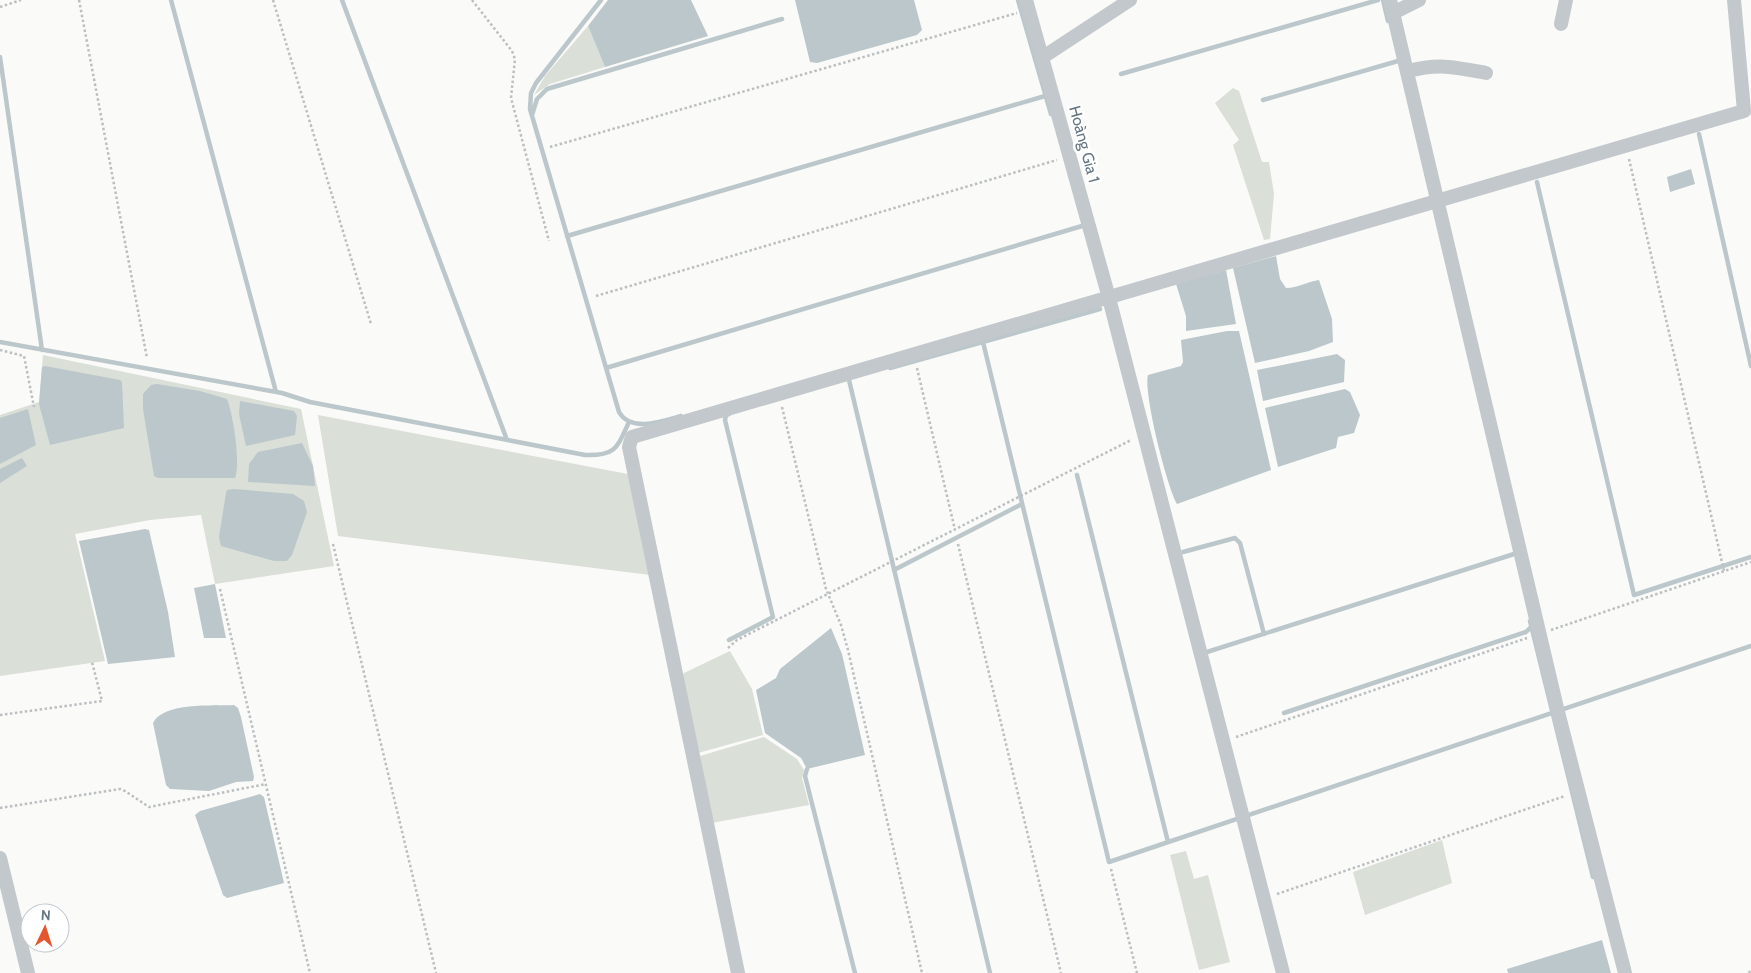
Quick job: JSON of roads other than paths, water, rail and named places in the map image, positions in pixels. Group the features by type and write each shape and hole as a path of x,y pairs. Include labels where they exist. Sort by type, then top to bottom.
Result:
{"street":[{"path":"1043,57 1130,0"},
{"path":"1419,0 1392,7 1540,634 1626,973"},
{"path":"1561,24 1566,0"},
{"path":"738,973 629,442 632,437 1109,298 1438,199 1744,111 1734,0"},
{"name":"Hoàng Gia 1","path":"1028,5 1109,298 1283,973"},
{"path":"1408,70 1430,65 1444,65 1486,73"},
{"path":"0,858 28,973"}],"waterway":[{"path":"171,0 276,392"},
{"path":"342,0 507,440"},
{"path":"601,0 536,83 531,93 530,109 619,412 624,418 639,424 648,424 681,416"},
{"path":"1018,0 1051,114"},
{"path":"1121,74 1378,0"},
{"path":"1383,0 1388,21"},
{"path":"532,115 537,99 547,89 782,19"},
{"path":"0,57 42,350"},
{"path":"1263,100 1398,61"},
{"path":"567,236 1045,96"},
{"path":"1699,134 1751,366"},
{"path":"1537,182 1634,595 1751,557"},
{"path":"606,368 1082,226"},
{"path":"890,368 1100,309"},
{"path":"0,342 282,393 310,402 585,455 603,454 614,449 629,422"},
{"path":"983,342 1109,862 1751,646"},
{"path":"849,380 990,973"},
{"path":"729,414 726,415 725,420 773,617 729,640"},
{"path":"1077,475 1168,842"},
{"path":"894,570 1022,504"},
{"path":"1183,552 1235,538 1240,543 1264,634"},
{"path":"1207,652 1514,554"},
{"path":"1530,621 1593,877"},
{"path":"1284,713 1526,632 1531,627"},
{"path":"807,769 805,776 855,973"}]}
